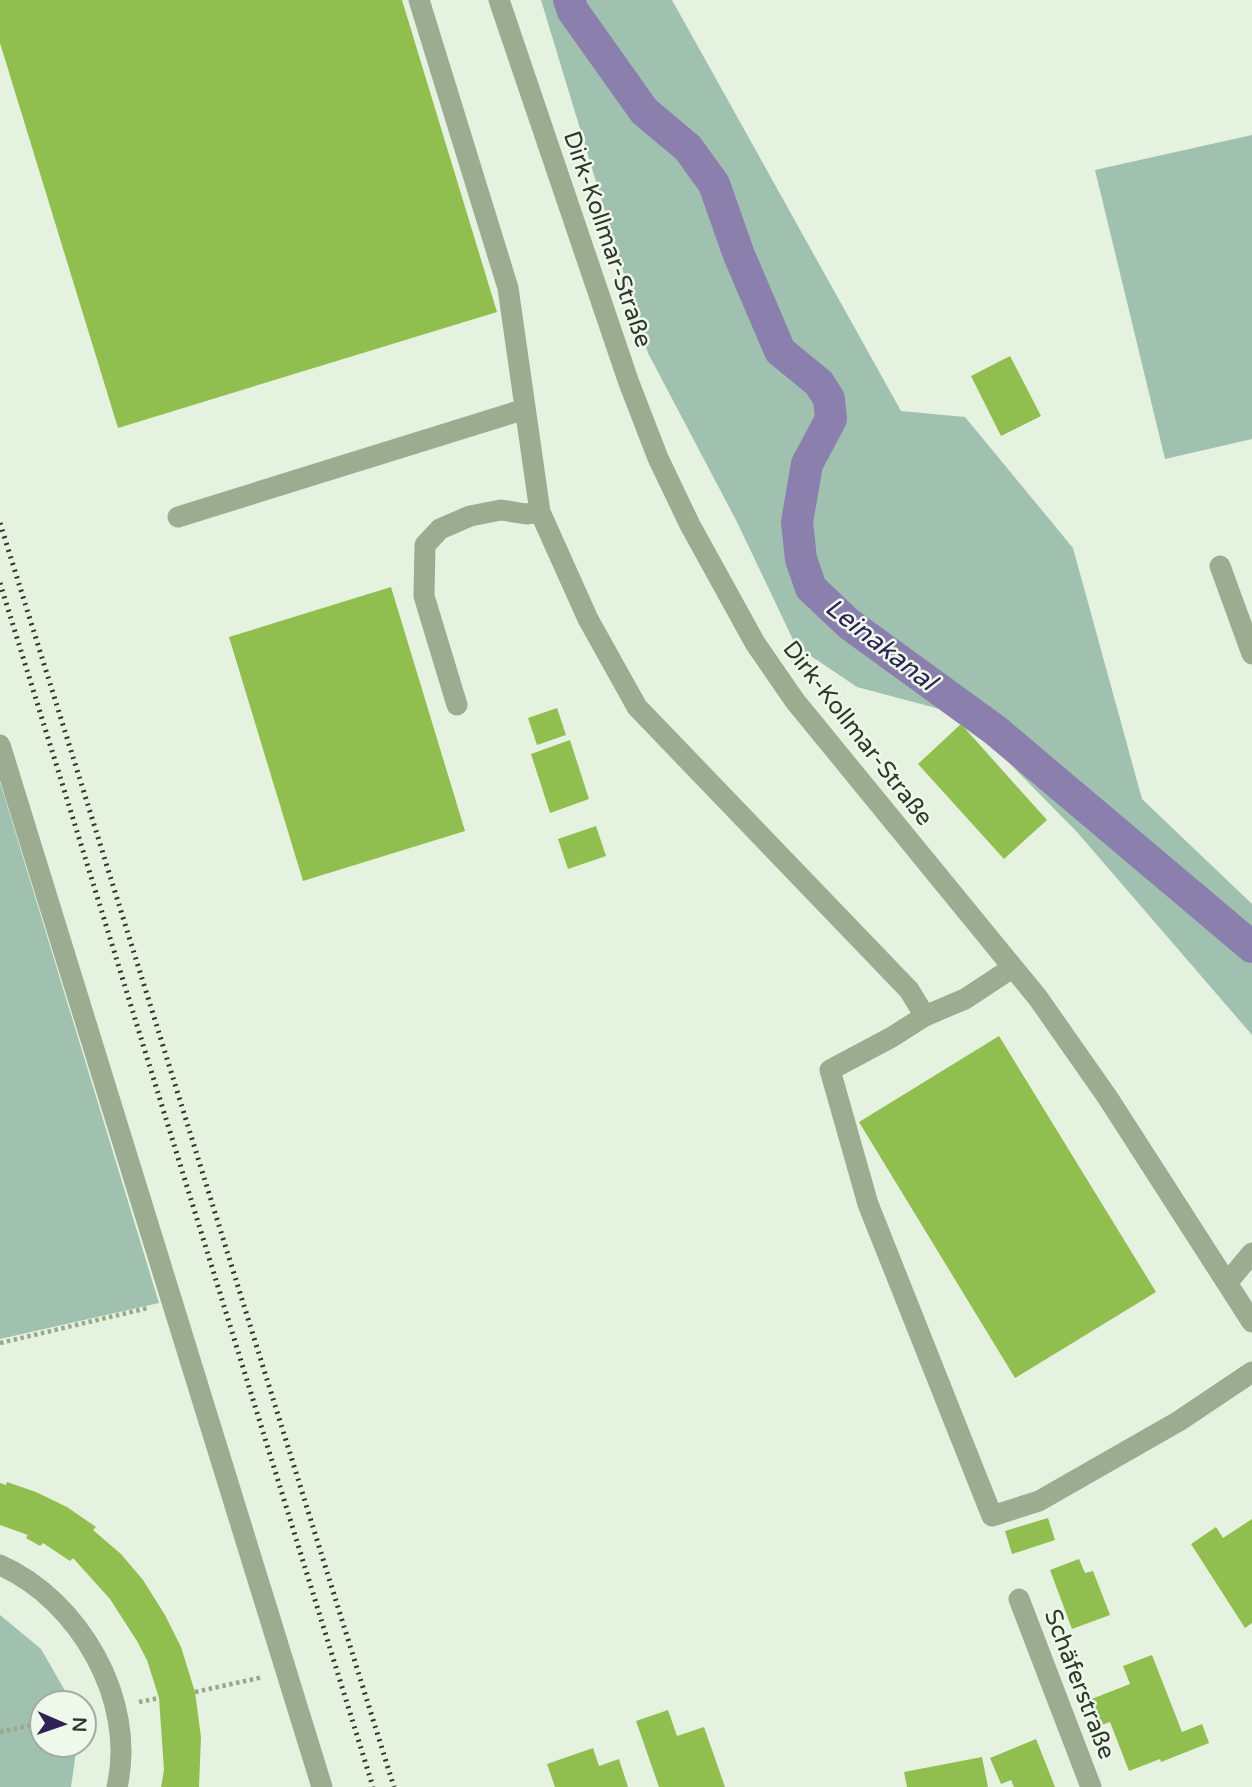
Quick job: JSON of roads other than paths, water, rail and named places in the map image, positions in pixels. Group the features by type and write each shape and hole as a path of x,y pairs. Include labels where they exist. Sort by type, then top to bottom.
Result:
{"street":[{"path":"419,0 508,288 540,512 589,619 637,707 909,990 925,1016"},
{"name":"Dirk-Kollmar-Straße","path":"499,0 629,383 658,458 690,525 755,643 794,701 1013,968 1074,1047 1251,1320"},
{"path":"178,517 526,409"},
{"path":"457,705 424,596 425,545 440,529 470,516 501,510 540,512"},
{"path":"1220,566 1252,654"},
{"path":"0,746 322,1787"},
{"path":"1013,968 965,999 925,1016 830,1070 868,1204 992,1516 1039,1501 1179,1421 1252,1372"},
{"path":"1227,1283 1252,1253"},
{"path":"0,1565 43,1592 67,1614 92,1648 105,1675 115,1707 121,1746 117,1787"},
{"name":"Schäferstraße","path":"1019,1599 1091,1787"}],"waterway":[{"name":"Leinakanal","path":"569,0 573,11 644,111 688,148 714,184 739,255 780,351 819,383 829,399 831,419 807,464 797,522 801,559 811,588 849,624 995,730 1252,947"}],"railway":[{"path":"0,523 394,1787"},
{"path":"0,583 373,1787"}]}
